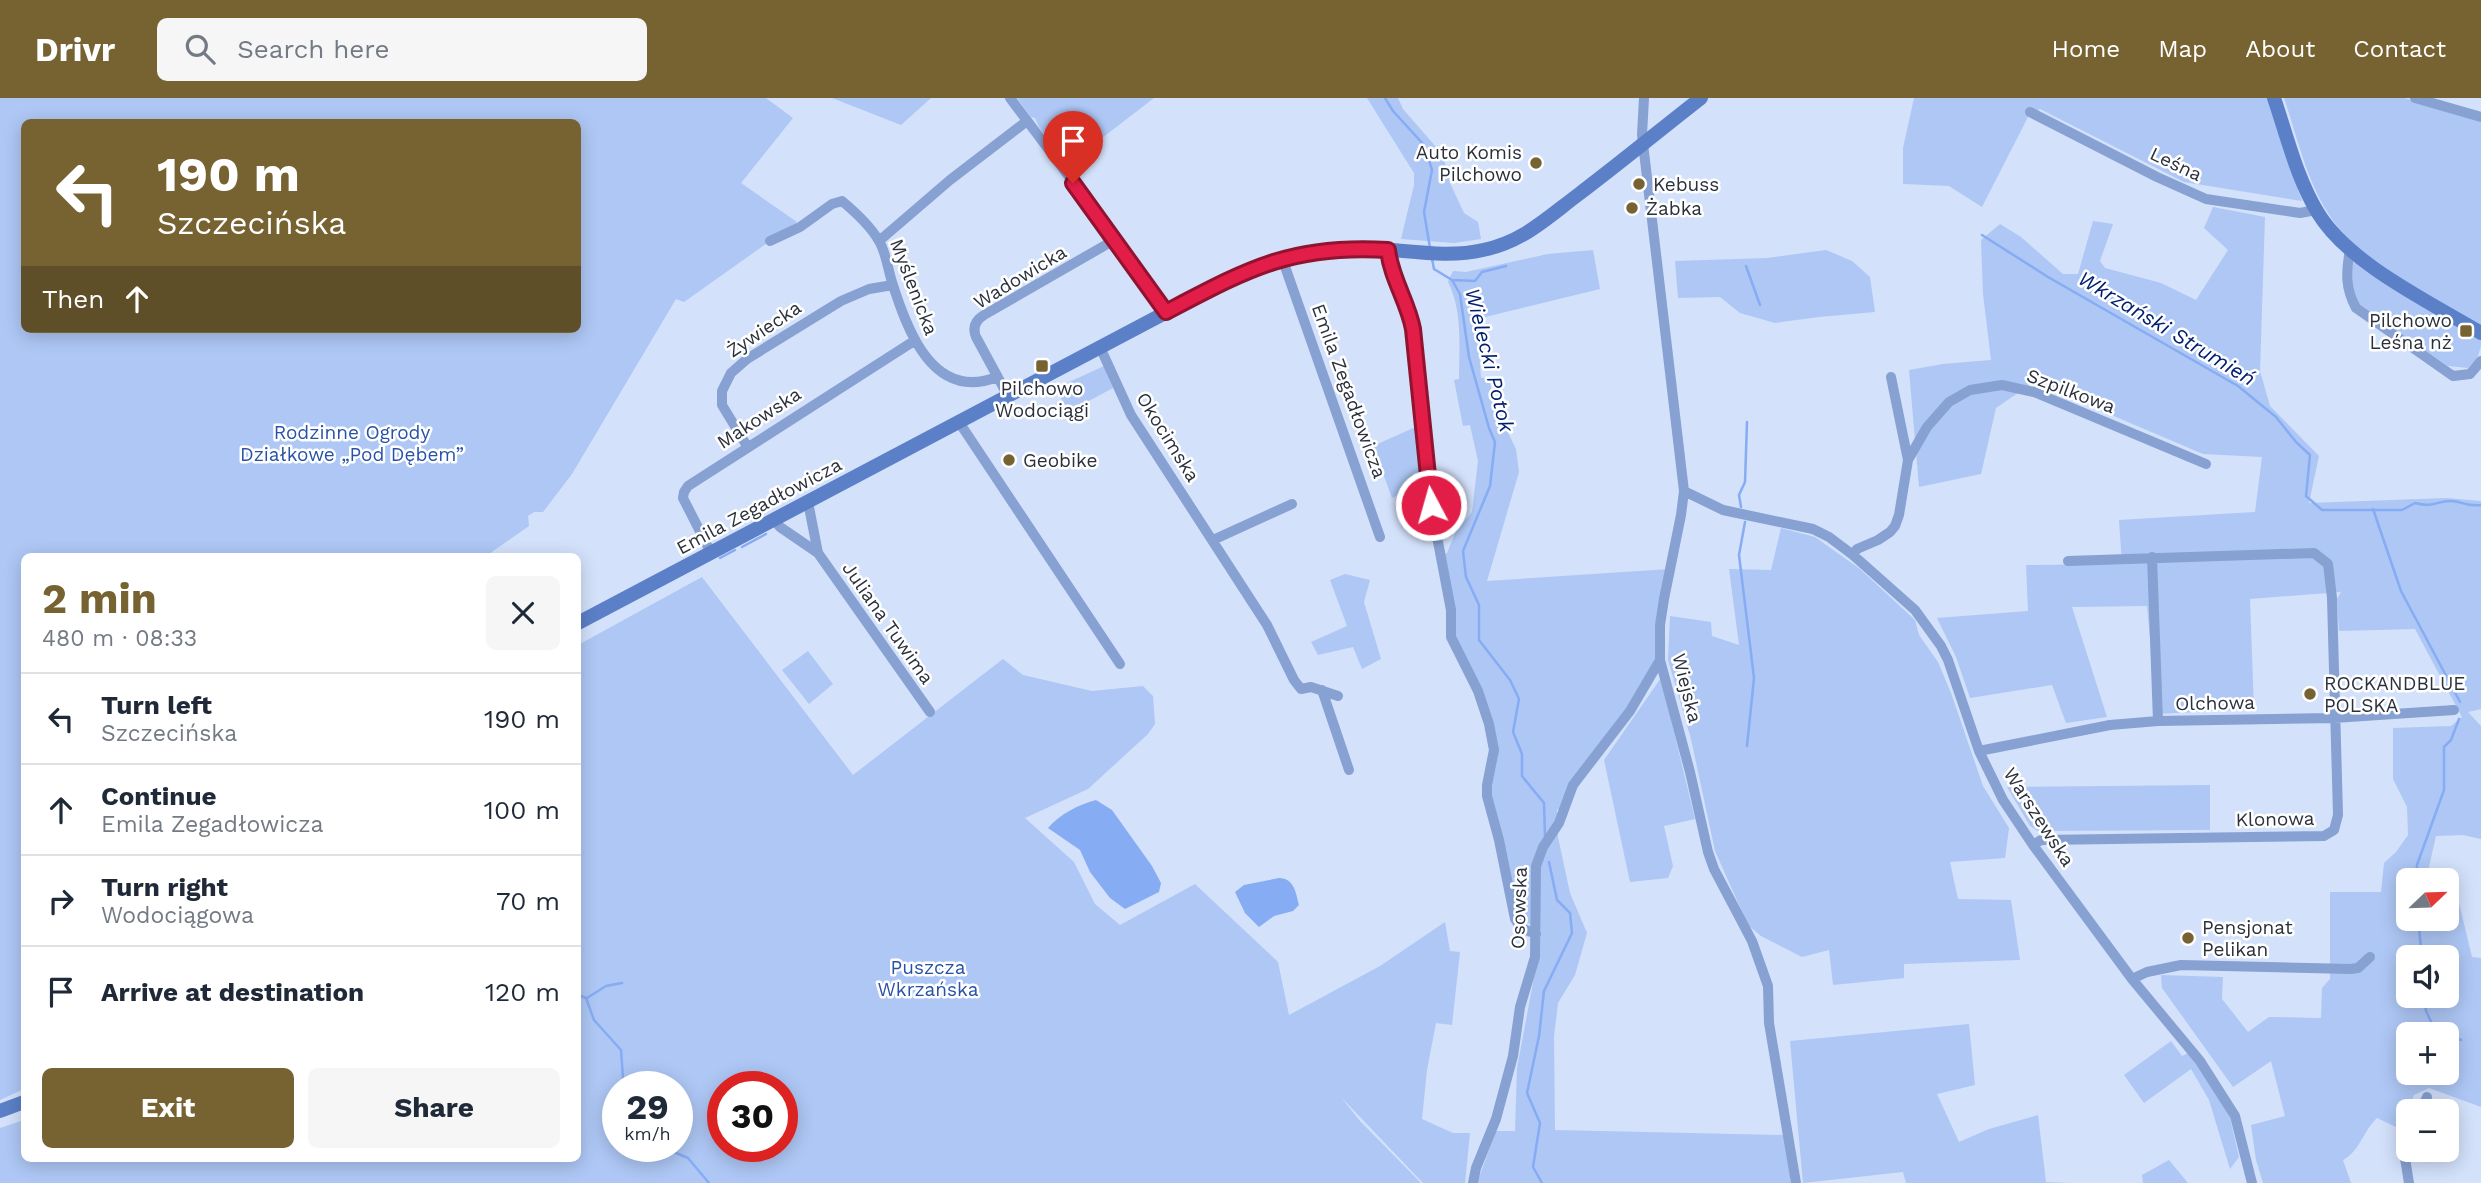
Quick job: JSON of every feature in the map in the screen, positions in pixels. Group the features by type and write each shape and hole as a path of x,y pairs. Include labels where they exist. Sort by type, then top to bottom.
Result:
{"main road":[{"path":"1643,140 1687,98"},
{"path":"1643,140 1701,98"},
{"path":"2274,98 2302,177 2316,210 2326,225 2350,250 2481,333"},
{"name":"Emila Zegadłowicza","path":"581,621 1166,312 1258,267 1282,258 1322,250 1449,253 1485,250 1517,239 1539,226 1643,140"},
{"path":"0,1111 21,1103"}],"street":[{"path":"1010,98 1116,239 1166,312"},
{"name":"Wiejska","path":"1644,98 1643,140 1684,491 1660,625 1660,660 1708,852 1714,869 1752,941 1768,986 1769,1023 1797,1183"},
{"path":"2416,98 2481,117"},
{"name":"Leśna","path":"2030,112 2206,199 2300,213 2316,210"},
{"path":"879,242 950,180 1027,121"},
{"name":"Myślenicka","path":"770,241 800,228 839,201 845,203 879,242 914,341 933,364 955,380 977,382 997,377"},
{"name":"Wadowicka","path":"1008,396 974,332 979,319 1116,239"},
{"path":"1388,250 1413,329 1431,505 1451,610 1451,637 1478,691 1489,724 1494,750 1486,785 1487,796 1499,840 1514,919 1521,928 1536,934"},
{"path":"2350,250 2345,274 2349,296 2356,308 2454,376 2470,374 2481,361"},
{"name":"Emila Zegadłowicza","path":"1282,258 1380,537"},
{"name":"Żywiecka","path":"747,446 722,405 722,391 731,373 747,359 841,301 869,289 893,285"},
{"name":"Makowska","path":"711,553 685,503 684,492 688,485 914,341"},
{"name":"Okocimska","path":"1100,347 1130,415 1267,625 1294,680 1301,689 1311,687 1338,696"},
{"name":"Szpilkowa","path":"1891,377 1908,460"},
{"name":"Szpilkowa","path":"1853,555 1857,549 1878,540 1895,526 1908,460 1927,427 1949,402 1970,390 2002,386 2034,392 2207,464"},
{"path":"959,422 1120,664"},
{"name":"Warszewska","path":"1684,491 1723,510 1813,529 1829,537 1915,610 1948,660 1979,751 2003,800 2132,979 2200,1061 2235,1116 2252,1183"},
{"name":"Juliana Tuwima","path":"808,502 818,554"},
{"path":"1213,540 1292,504"},
{"name":"Juliana Tuwima","path":"774,520 818,554 930,712"},
{"name":"Klonowa","path":"2033,845 2041,840 2324,836 2334,830 2338,816 2332,598 2328,564 2314,552 2152,557"},
{"path":"2068,561 2152,557 2158,721"},
{"name":"Osowska","path":"1473,1183 1476,1168 1496,1119 1513,1056 1520,1007 1535,957 1536,866 1543,847 1559,822 1573,785 1630,711 1660,660"},
{"path":"1322,690 1349,771"},
{"name":"Olchowa","path":"1979,751 2110,725 2158,721 2334,718 2454,710"},
{"path":"2132,979 2147,972 2181,965 2358,968 2370,957"},
{"path":"2406,1162 2409,1183"}],"green space":[{"name":"Rodzinne Ogrody Działkowe „Pod Dębem”","path":"0,98 766,98 793,118 741,183 797,222 786,234 770,241 684,302 676,299 572,474 543,512 534,512 528,516 529,526 490,553 21,553 21,1090 0,1100"},
{"path":"832,98 931,98 901,125"},
{"path":"1017,98 1154,98 1067,165 1035,118 1031,117"},
{"path":"1367,98 1398,98 1403,109 1443,155 1450,183 1464,213 1478,222 1481,239 1454,243 1401,239 1414,185 1414,173"},
{"path":"1914,98 2267,98 2302,201 2184,182 2040,109 2028,117 1982,207 1949,186 1903,184 1903,148"},
{"path":"2284,98 2404,98 2481,121 2481,346 2477,359 2468,368 2448,366 2358,305 2350,277 2357,247 2341,231 2319,197 2303,159"},
{"path":"2213,207 2265,217 2260,371 2270,406 2319,456 2309,503 2446,498 2481,501 2481,709 2468,712 2481,726 2481,839 2463,835 2436,836 2429,868 2396,868 2396,931 2459,931 2459,903 2472,957 2481,958 2481,1107 2429,1088 2414,1095 2412,1099 2396,1099 2396,1127 2377,1118 2354,1151 2343,1160 2351,1183 2263,1183 2256,1160 2251,1125 2285,1116 2271,1061 2233,1087 2162,988 2161,975 2223,977 2222,999 2248,1032 2269,1017 2321,1018 2322,988 2330,979 2330,892 2381,892 2384,863 2408,835 2407,807 2393,779 2393,728 2451,726 2462,717 2415,629 2339,631 2337,599 2341,592 2250,599 2254,709 2157,714 2147,606 2072,607 2107,717 2066,723 2052,685 1970,698 1956,657 1937,618 2028,611 2026,565 2122,564 2119,520 2255,512 2262,457 2203,454 2034,382 1996,408 1981,474 1919,487 1909,370 1991,360 1983,294 1981,240 2000,224 2021,237 2063,274 2078,274 2093,221 2113,224 2100,261 2105,268 2161,283 2196,300 2228,250 2204,228"},
{"path":"1593,250 1600,289 1473,320 1479,348 1481,378 1489,377 1494,404 1516,449 1519,472 1487,581 1670,569 1660,660 1562,812 1557,809 1558,837 1570,893 1587,933 1575,975 1558,1003 1554,1036 1555,1130 1784,1135 1791,1183 1477,1183 1496,1131 1515,1131 1517,1068 1538,956 1539,929 1517,917 1490,792 1497,747 1456,643 1443,554 1447,553 1456,531 1472,512 1478,461 1470,425 1463,426 1454,380 1459,379 1459,330 1456,305 1448,282 1453,271 1466,272 1548,254"},
{"path":"1826,250 1852,261 1870,277 1875,312 1775,323 1740,313 1720,297 1678,298 1675,261 1767,258"},
{"path":"1104,366 1113,388 1070,411 1054,389"},
{"path":"1420,425 1426,481 1392,498 1373,446"},
{"path":"1781,528 1815,537 1860,569 1915,620 1919,635 1938,662 1951,693 1983,786 2009,828 2005,858 1950,862 1958,899 2011,900 2020,960 1904,964 1904,978 1833,985 1829,950 1802,957 1761,936 1748,925 1715,851 1691,739 1668,660 1670,616 1711,622 1712,636 1739,645 1729,569 1771,570"},
{"path":"1345,574 1370,580 1364,602 1381,659 1362,669 1353,647 1318,655 1311,642 1347,626 1330,580"},
{"name":"Puszcza Wkrzańska","path":"702,577 853,775 1003,659 1023,675 1092,691 1143,686 1153,696 1155,724 1148,734 1088,789 1025,818 1074,862 1095,904 1120,925 1195,884 1278,962 1289,1015 1380,966 1445,922 1450,951 1460,952 1452,1025 1436,1023 1427,1070 1422,1119 1453,1133 1470,1133 1465,1183 1423,1183 1341,1097 1360,1121 1421,1183 0,1183 0,1128 21,1121 21,1162 581,1162 581,643"},
{"path":"808,651 833,684 809,704 782,670"},
{"path":"1661,678 1695,819 1664,826 1673,866 1668,878 1630,882 1604,760"},
{"path":"2210,785 2210,830 2038,831 2030,826 2007,787"},
{"path":"1969,1024 1975,1085 1937,1094 1959,1142 1989,1129 2038,1115 2046,1182 2068,1183 1906,1183 1903,1172 1803,1183 1790,1041"},
{"path":"2171,1041 2182,1056 2188,1053 2230,1118 2239,1157 2230,1169 2209,1100 2191,1069 2144,1103 2124,1075"},
{"path":"2169,1160 2188,1183 2143,1183 2142,1175"}],"shaded area":[{"path":"1096,800 1112,810 1161,883 1159,892 1125,909 1110,898 1090,872 1080,850 1048,828 1070,811"},
{"path":"1279,878 1291,883 1299,905 1293,911 1274,916 1259,927 1245,913 1235,892 1244,885"}],"waterway":[{"name":"Wielecki Potok","path":"1385,98 1393,111 1424,145 1432,170 1424,212 1430,248"},
{"name":"Wkrzański Strumień","path":"1982,235 2048,277 2238,386 2276,417 2310,455 2306,496 2322,510 2402,510 2415,503 2426,505 2446,501 2481,505"},
{"name":"Wielecki Potok","path":"1432,259 1434,269 1452,280 1460,294 1469,357 1495,442 1490,486 1463,551 1466,577 1479,605 1479,640 1510,680 1519,699 1513,732 1522,754 1522,776 1544,803 1545,836"},
{"name":"Wkrzański Strumień","path":"1452,280 1475,281 1482,272 1506,266"},
{"path":"1746,266 1760,305"},
{"path":"1741,507 1739,495 1745,482 1747,422"},
{"path":"2373,509 2401,591 2460,702"},
{"path":"1745,522 1739,555 1754,678 1747,746"},
{"path":"742,547 766,534"},
{"path":"720,558 735,550"},
{"path":"2417,868 2444,790 2444,747 2451,740 2459,719"},
{"name":"Wielecki Potok","path":"1542,1183 1533,1167 1540,1123 1527,1093 1539,1036 1544,991 1572,933 1570,913 1557,900 1549,862"},
{"path":"2419,931 2421,945"},
{"path":"587,998 606,986 622,983"},
{"path":"581,996 586,998 594,1020 621,1050 622,1071"},
{"path":"2426,1008 2434,1028 2461,1040"},
{"path":"691,1162 709,1183"}],"place":[{"name":"Auto Komis Pilchowo","path":"1536,163"},
{"name":"Kebuss","path":"1639,184"},
{"name":"Żabka","path":"1632,208"},
{"name":"Pilchowo Leśna nż","path":"2466,331"},
{"name":"Pilchowo Wodociągi","path":"1042,366"},
{"name":"Geobike","path":"1009,460"},
{"name":"ROCKANDBLUE POLSKA","path":"2310,694"},
{"name":"Pensjonat Pelikan","path":"2188,938"}],"route":[{"path":"1073,183 1160,300 1166,312 1236,276 1291,256 1343,248 1388,250 1391,266 1410,312 1413,329 1431,505"}]}
